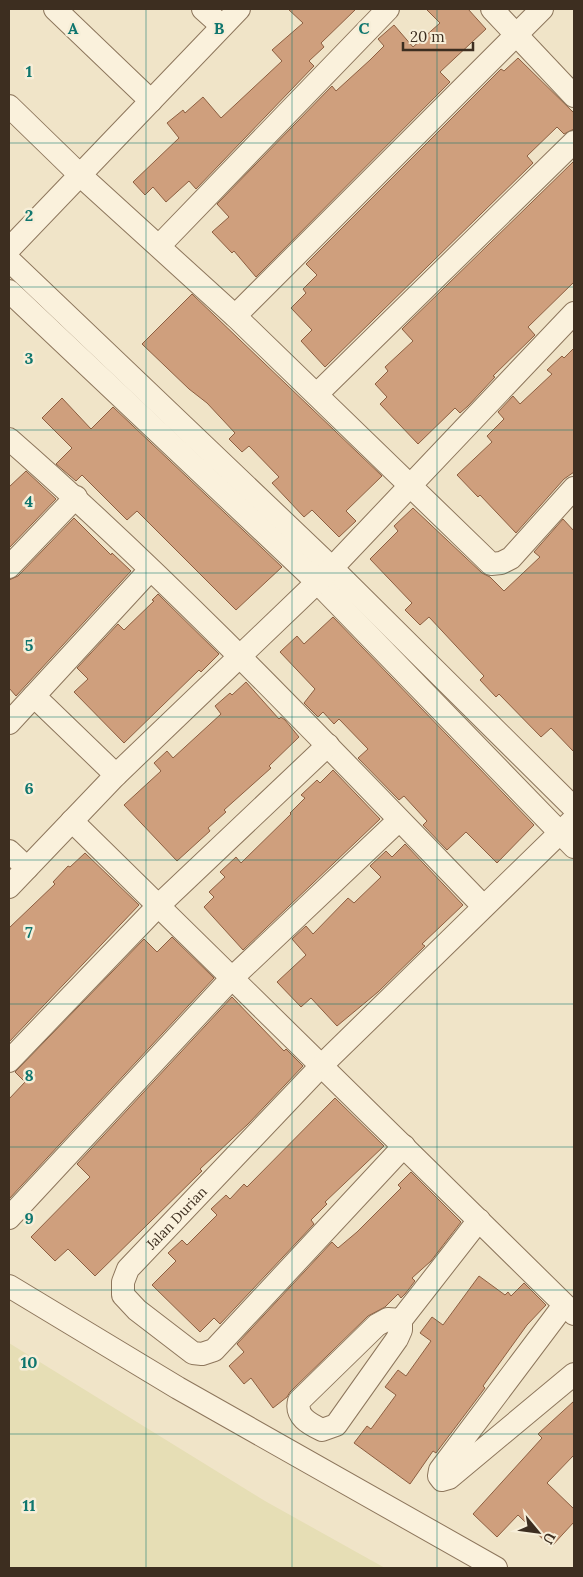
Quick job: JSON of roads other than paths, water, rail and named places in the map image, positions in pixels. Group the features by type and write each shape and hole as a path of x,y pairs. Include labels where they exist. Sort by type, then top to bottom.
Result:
{"street":[{"path":"55,9 151,101"},
{"path":"203,9 222,26"},
{"path":"9,249 239,9"},
{"path":"160,246 388,9"},
{"path":"492,9 574,96"},
{"path":"235,316 542,9"},
{"path":"9,106 80,175 235,316 491,564 501,563 511,558 574,488"},
{"path":"317,394 574,142"},
{"path":"9,260 134,393 324,575 574,808"},
{"path":"9,291 134,393"},
{"path":"9,887 116,775 324,575 574,313"},
{"path":"9,439 76,497 240,655 483,906"},
{"path":"9,567 76,497"},
{"path":"9,722 150,570"},
{"path":"322,1065 483,906 570,833 324,575"},
{"path":"34,696 116,775"},
{"path":"9,1061 158,906 328,745"},
{"path":"9,1218 231,979 399,820"},
{"path":"72,821 569,1309 440,1470 439,1476 442,1480 450,1478 574,1374"},
{"path":"9,851 27,868"},
{"name":"Jalan Durian","path":"322,1065 128,1268 123,1282 123,1295 137,1310 193,1353 202,1354 214,1350 404,1146"},
{"path":"401,1320 388,1319 377,1325 299,1401 300,1413 309,1424 322,1430 336,1425 397,1339 401,1330 401,1320 479,1220"},
{"path":"9,1286 178,1388 496,1568"}]}
